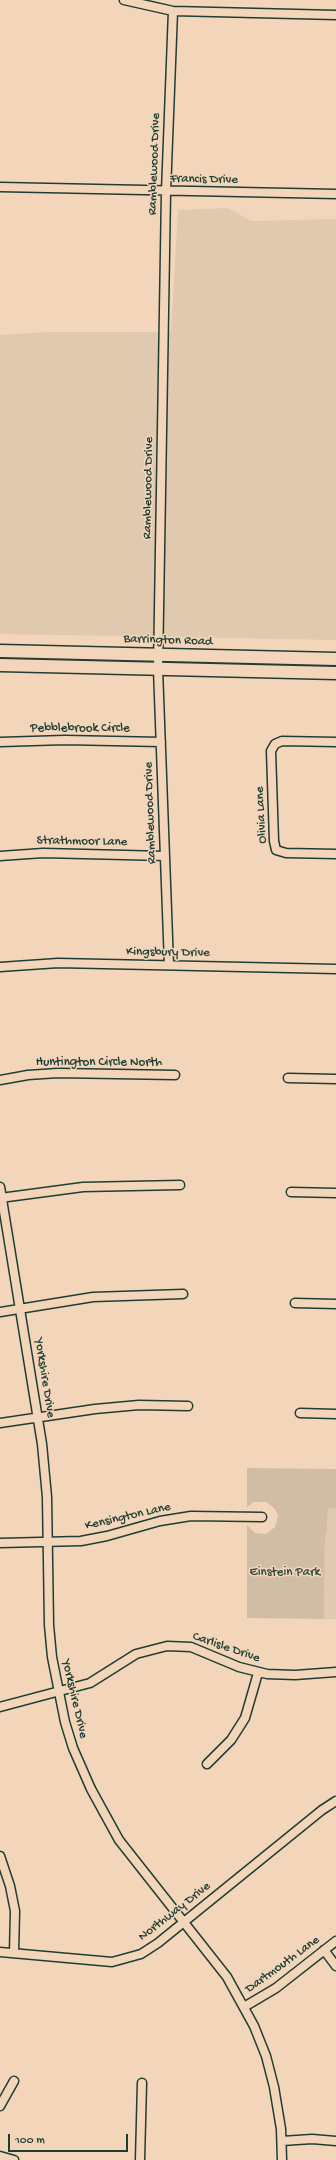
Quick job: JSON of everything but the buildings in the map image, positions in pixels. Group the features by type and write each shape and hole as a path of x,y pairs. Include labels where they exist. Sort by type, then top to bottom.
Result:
{"main road":[{"name":"Barrington Road","path":"0,651 336,659"},
{"path":"0,666 336,673"}],"street":[{"path":"124,0 173,11 336,15"},
{"name":"Ramblewood Drive","path":"169,965 158,654 166,192 173,11"},
{"name":"Francis Drive","path":"0,187 166,192 336,194"},
{"name":"Pebblebrook Circle","path":"0,742 65,740 161,742"},
{"name":"Olivia Lane","path":"336,742 282,741 275,744 271,751 274,841 276,850 286,853 336,854"},
{"name":"Strathmoor Lane","path":"0,856 43,853 165,856"},
{"name":"Kingsbury Drive","path":"0,968 46,963 336,969"},
{"name":"Huntington Circle North","path":"0,1080 28,1075 58,1073 174,1075"},
{"path":"288,1078 336,1079"},
{"path":"1,1198 83,1187 180,1185"},
{"name":"Yorkshire Drive","path":"0,1187 21,1308 44,1463 48,1543 49,1625 52,1657 58,1692 73,1748 103,1813 136,1863 226,1977 244,2007 261,2043 270,2069 282,2141 282,2160"},
{"path":"291,1192 336,1193"},
{"path":"0,1312 100,1297 183,1294"},
{"path":"295,1303 336,1304"},
{"path":"0,1423 117,1407 188,1406"},
{"path":"300,1413 336,1414"},
{"name":"Kensington Lane","path":"0,1543 48,1543 94,1539 180,1517 262,1517"},
{"name":"Carlisle Drive","path":"0,1707 90,1683 136,1654 167,1646 191,1647 239,1667 258,1672 283,1675 336,1672"},
{"path":"207,1764 231,1740 245,1718 258,1672"},
{"name":"Northway Drive","path":"0,1952 102,1962 118,1961 133,1957 149,1950 322,1810 336,1801"},
{"path":"0,1856 10,1886 15,1912 14,1953"},
{"name":"Dartmouth Lane","path":"244,2007 276,1988 336,1940"},
{"path":"324,1950 336,1966"},
{"path":"0,2106 14,2081"},
{"path":"140,2160 142,2083"},
{"path":"282,2141 312,2139 336,2141"},
{"path":"0,2156 14,2160"}],"shaded area":[{"path":"228,208 251,221 336,219 336,640 0,634 0,335 47,332 171,332 178,210"},
{"path":"336,1508 336,1619 324,1619 325,1538 327,1531 328,1509"}],"green space":[{"name":"Einstein Park","path":"247,1468 336,1469 336,1508 328,1509 327,1531 325,1538 324,1619 247,1618 247,1525 255,1533 266,1534 275,1527 278,1516 275,1509 266,1502 254,1502 247,1507"}]}
